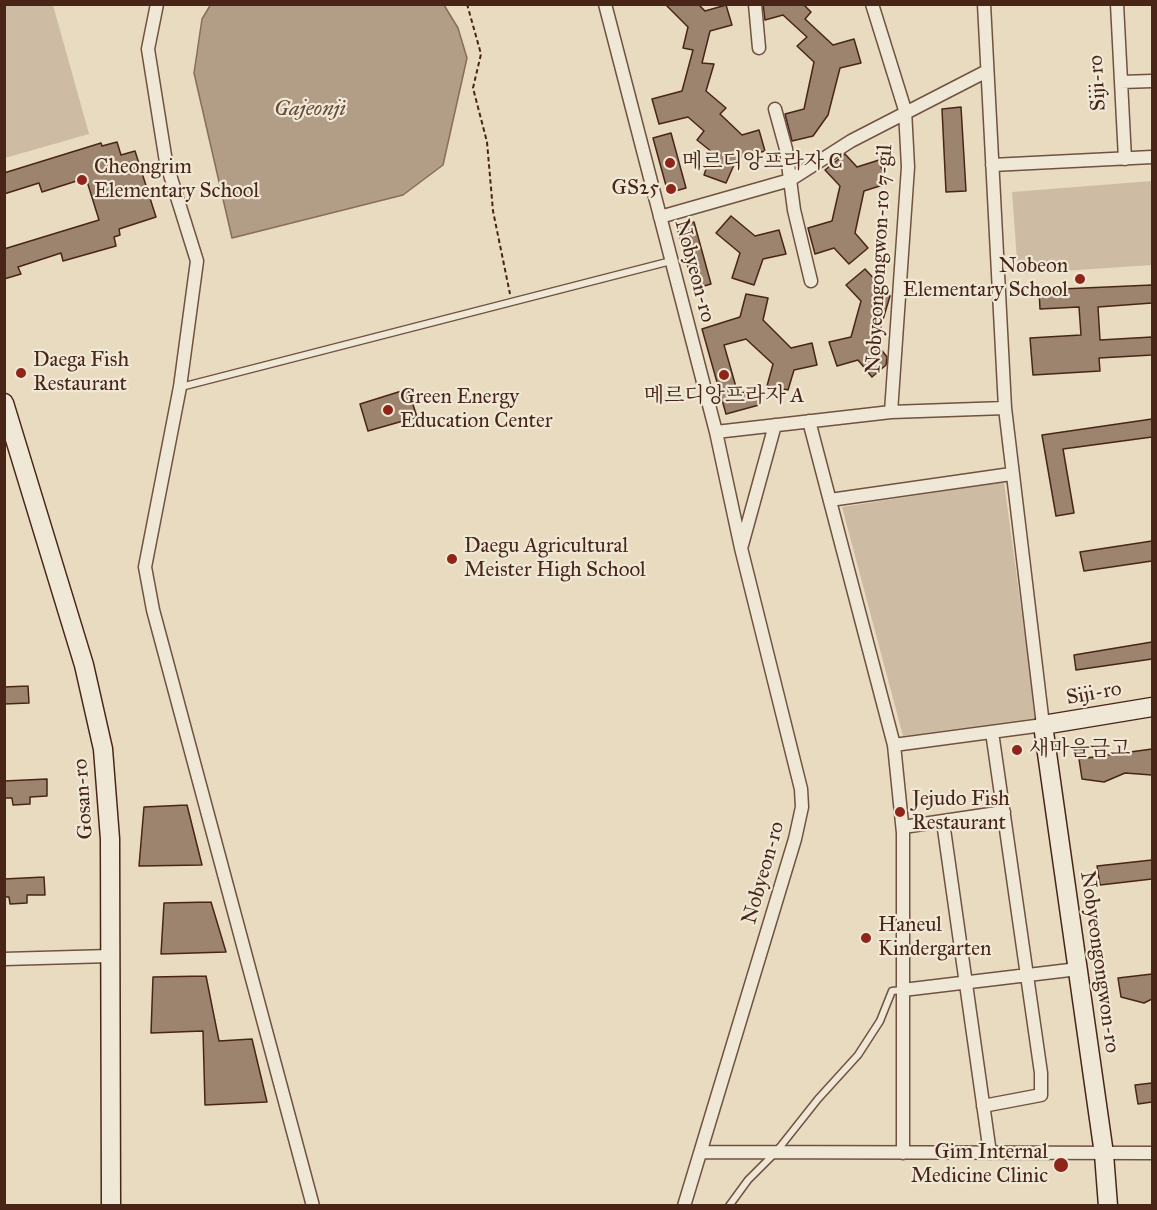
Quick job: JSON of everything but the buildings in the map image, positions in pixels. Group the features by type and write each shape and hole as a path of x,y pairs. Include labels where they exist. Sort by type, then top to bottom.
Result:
{"main road":[{"name":"Gosan-ro","path":"4,403 84,665 103,749 110,839 111,1206"},
{"name":"Siji-ro","path":"1043,725 1152,707"},
{"name":"Nobyeongongwon-ro","path":"1043,725 1104,1154 1108,1206"}],"street":[{"path":"157,4 148,49 166,162 197,261 180,387 145,567 156,621 313,1206"},
{"name":"Nobyeon-ro","path":"605,4 716,432 741,548 801,789 802,807 795,839 684,1206"},
{"path":"754,4 759,48"},
{"name":"Nobyeongongwon-ro 7-gil","path":"872,4 905,111 908,167 891,412"},
{"name":"Nobyeongongwon-ro","path":"984,4 1005,408 1011,474 1043,725"},
{"name":"Siji-ro","path":"1117,4 1125,159"},
{"path":"660,217 790,180 850,141 987,71"},
{"path":"1121,82 1152,81"},
{"path":"775,109 786,149 794,210 811,281"},
{"path":"992,165 1152,157"},
{"path":"716,432 891,412 1005,408"},
{"path":"810,421 894,745 903,827 903,1153"},
{"name":"Nobyeon-ro","path":"741,548 775,425"},
{"path":"830,500 1011,474"},
{"path":"894,745 1043,725"},
{"path":"983,1106 1041,1095 1041,1073 992,732"},
{"path":"903,827 1004,812"},
{"path":"943,822 990,1153"},
{"path":"4,959 110,956"},
{"path":"903,990 1078,969"},
{"path":"701,1152 1152,1154"}],"lane":[{"path":"180,387 671,261"},
{"path":"729,1206 748,1180 776,1152 818,1099 858,1055 880,1022 892,991 903,990"}],"path":[{"path":"467,4 481,54 473,88 487,142 493,211 512,302"}],"shaded area":[{"path":"5,4 53,5 89,134 5,158"},
{"path":"1152,181 1152,265 1018,274 1012,192"},
{"path":"1004,482 1036,718 903,736 842,507"}],"water":[{"name":"Gajeonji","path":"211,4 444,5 458,28 467,58 443,165 403,195 232,238 194,73 202,19"}],"place":[{"name":"메르디앙프라자 C","path":"670,163"},
{"name":"Cheongrim Elementary School","path":"82,180"},
{"name":"GS25","path":"671,189"},
{"name":"Nobeon Elementary School","path":"1080,279"},
{"name":"Daega Fish Restaurant","path":"21,373"},
{"name":"메르디앙프라자 A","path":"724,375"},
{"name":"Green Energy Education Center","path":"388,410"},
{"name":"Daegu Agricultural Meister High School","path":"452,559"},
{"name":"새마을금고","path":"1017,750"},
{"name":"Jejudo Fish Restaurant","path":"900,812"},
{"name":"Haneul Kindergarten","path":"866,938"},
{"name":"Gim Internal Medicine Clinic","path":"1061,1165"}]}
